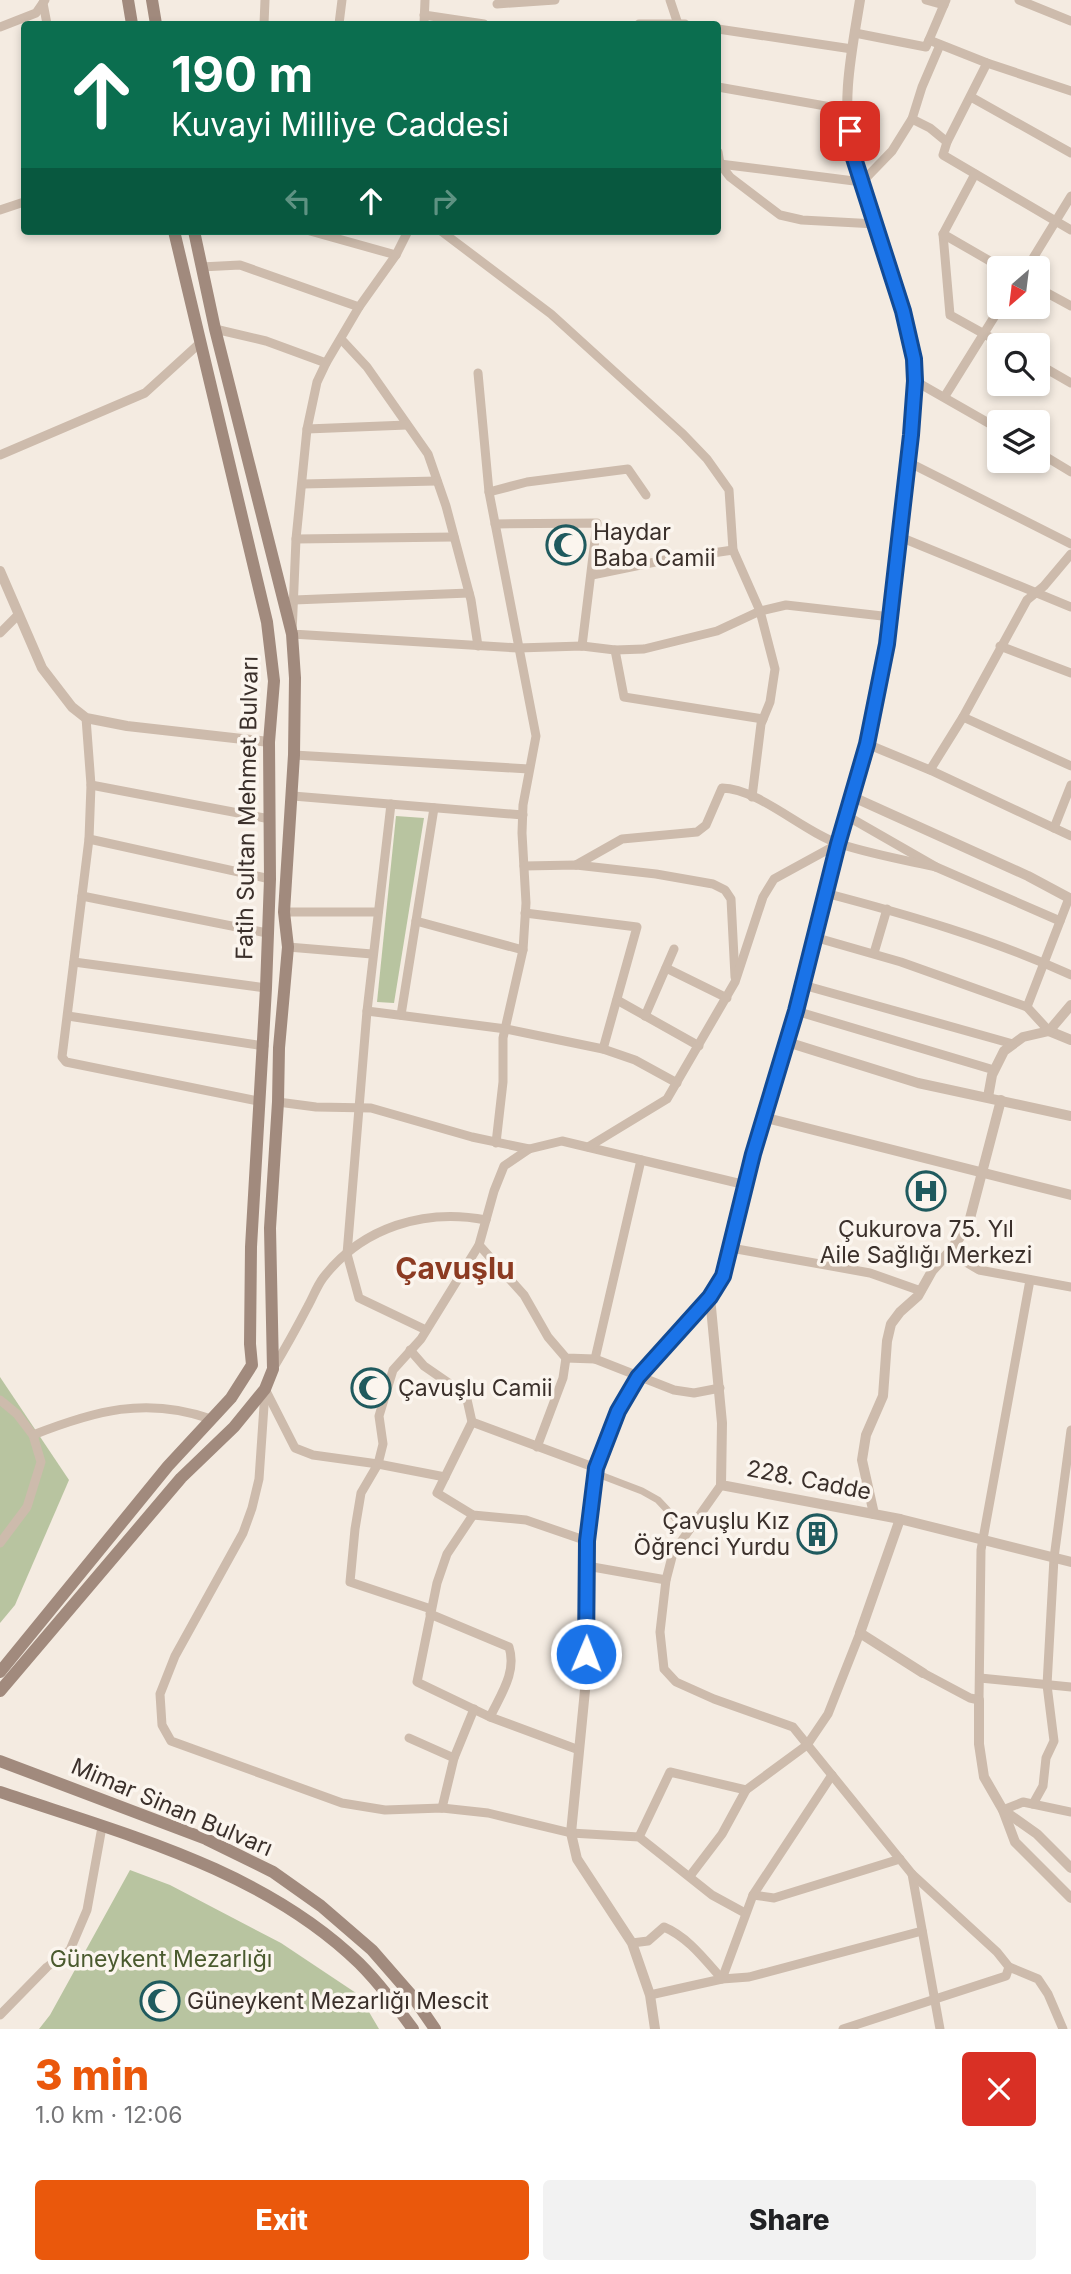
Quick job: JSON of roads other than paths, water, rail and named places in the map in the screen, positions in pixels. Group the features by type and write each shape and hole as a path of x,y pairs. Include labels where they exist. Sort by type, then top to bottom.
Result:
{"main road":[{"path":"128,0 132,21"},
{"path":"152,0 156,21"},
{"name":"Fatih Sultan Mehmet Bulvarı","path":"0,1672 168,1465 231,1398 253,1365 250,1344 251,1247 258,1101 264,1046 270,878 269,743 274,681 267,622 175,235"},
{"path":"0,1692 181,1478 234,1427 265,1389 273,1369 270,1228 279,1048 288,947 284,912 293,796 295,677 292,634 215,329 195,235"},
{"name":"Mimar Sinan Bulvarı","path":"0,1760 206,1839 273,1872 321,1906 372,1950 413,1997 435,2029"},
{"name":"Mimar Sinan Bulvarı","path":"0,1792 181,1854 262,1892 311,1924 359,1963 413,2029"}],"street":[{"path":"264,21 265,0"},
{"path":"339,21 342,0"},
{"path":"424,20 425,0"},
{"path":"497,4 555,0"},
{"path":"670,0 680,21"},
{"path":"655,2029 650,1995 632,1944 577,1859 571,1833 586,1680 587,1541 596,1470 618,1411 638,1377 710,1297 723,1276 763,1117 796,1011 838,844 867,744 891,617 908,462 915,381 914,359 903,311 852,152 846,100 860,0"},
{"path":"855,33 926,47 945,2 926,0"},
{"path":"1019,0 1071,21"},
{"path":"44,2 47,21"},
{"path":"0,27 36,13 44,2"},
{"path":"721,29 852,49"},
{"path":"929,40 1071,91"},
{"path":"862,182 892,151 912,119 940,45"},
{"path":"987,63 943,155 1071,230"},
{"path":"721,88 848,110"},
{"path":"971,97 1071,153"},
{"path":"912,119 930,128 947,142"},
{"path":"721,169 862,182"},
{"path":"721,170 780,215 803,220 876,225"},
{"path":"975,174 943,234 950,314 987,335"},
{"path":"1034,256 1071,196"},
{"path":"0,210 21,203"},
{"path":"943,234 987,259"},
{"path":"324,235 396,255"},
{"path":"406,235 396,255 359,307 317,382 307,429 296,539 292,634 518,648 582,646 615,650 644,649 717,631 760,611 786,605 891,617"},
{"path":"446,235 551,314 683,434 707,459 729,490 733,550 760,611 775,669 770,702 763,719 752,797"},
{"path":"201,267 240,265 359,307"},
{"path":"1050,295 1071,306"},
{"path":"945,396 992,319"},
{"path":"215,329 266,341 326,363"},
{"path":"341,339 367,368 428,454 469,593 478,646"},
{"path":"0,455 145,393 201,342"},
{"path":"1050,371 1071,383"},
{"path":"478,373 489,492 536,736 523,815 526,913 523,950 503,1038 503,1082 496,1143"},
{"path":"915,381 987,422"},
{"path":"307,429 407,425"},
{"path":"1050,459 1071,472"},
{"path":"908,462 1071,544"},
{"path":"489,492 527,482 628,469 646,495"},
{"path":"302,484 437,481"},
{"path":"495,524 597,523 582,646"},
{"path":"296,539 454,537"},
{"path":"900,537 1071,607"},
{"path":"592,575 733,550"},
{"path":"930,770 1027,600 1071,554"},
{"path":"0,571 42,668 72,707 86,718 127,726 269,743"},
{"path":"293,600 469,593"},
{"path":"0,632 18,615"},
{"path":"1000,646 1071,673"},
{"path":"615,650 624,696 763,719"},
{"path":"962,717 1071,766"},
{"path":"86,718 92,785 89,839 62,1057 66,1062 258,1101"},
{"path":"867,744 930,770 1071,836"},
{"path":"294,755 529,769"},
{"path":"92,785 270,819"},
{"path":"1054,828 1071,785"},
{"path":"576,865 622,839 697,832 706,825 722,788 733,788 838,844 936,867"},
{"path":"293,796 523,815"},
{"path":"853,797 1028,876 1070,899 1027,1007"},
{"path":"391,804 372,954 347,1254 359,1298 426,1330"},
{"path":"401,1015 434,808"},
{"path":"847,816 936,867 1060,921"},
{"path":"89,839 270,878"},
{"path":"588,1147 667,1099 727,999 764,897 774,879 838,844"},
{"path":"524,866 576,865 656,874 713,884 725,890 731,899 735,982"},
{"path":"825,893 939,924 1071,975"},
{"path":"82,896 267,933"},
{"path":"874,953 887,909"},
{"path":"284,912 377,912"},
{"path":"526,913 637,927 603,1049"},
{"path":"416,921 523,950"},
{"path":"814,937 874,953 1027,1007 1049,1031 1071,1040"},
{"path":"288,947 372,954"},
{"path":"645,1016 674,949"},
{"path":"74,962 266,988"},
{"path":"666,968 727,999"},
{"path":"803,985 1013,1044"},
{"path":"617,1000 699,1046"},
{"path":"988,1097 994,1070 1004,1051 1023,1037 1049,1031 1071,1005"},
{"path":"367,1011 506,1029 603,1049 635,1060 677,1083"},
{"path":"796,1011 994,1070"},
{"path":"68,1016 264,1046"},
{"path":"787,1042 918,1083 1071,1116"},
{"path":"874,1514 862,1460 866,1435 883,1396 891,1324 921,1291 932,1271 968,1226 1001,1100"},
{"path":"278,1102 316,1107 371,1108 496,1143 529,1149"},
{"path":"763,1117 1071,1195"},
{"path":"490,1717 514,1661 509,1647 431,1612 350,1582 361,1493 378,1464 383,1444 379,1416 393,1370 426,1330 478,1245 504,1166 529,1149 562,1141 746,1185"},
{"path":"595,1359 641,1160"},
{"path":"273,1369 323,1278 356,1245 394,1224 437,1216 461,1215 486,1220"},
{"path":"478,1245 524,1295 548,1337 566,1358 595,1359 674,1390 694,1393 720,1388"},
{"path":"731,1248 870,1273 921,1291"},
{"path":"949,1252 979,1269 1071,1287"},
{"path":"1030,1280 981,1550 979,1744 985,1777 1003,1810 1015,1842 1071,1898"},
{"name":"228. Cadde","path":"710,1297 720,1388 723,1455 721,1485 900,1519 1071,1562"},
{"path":"410,1350 424,1366 466,1395 472,1422 437,1493 473,1515 526,1520 587,1541"},
{"path":"537,1447 563,1378 566,1358"},
{"path":"265,1389 295,1448 313,1455 445,1477"},
{"path":"265,1389 259,1479 252,1508 243,1533 175,1656 160,1694 162,1725 171,1741 342,1802 385,1810 442,1808 488,1813 571,1833 639,1837 712,1895 746,1913"},
{"path":"0,1400 17,1414 33,1435 41,1462 27,1507 0,1543"},
{"path":"33,1435 81,1416 132,1407 185,1410 211,1419"},
{"path":"472,1422 596,1470 642,1491 659,1500 687,1531"},
{"path":"1033,1804 1043,1786 1046,1758 1054,1741 1047,1685 1054,1558 1071,1430"},
{"path":"721,1485 673,1553 666,1580 660,1632 664,1669 676,1682 714,1699 793,1727 912,1874 997,1952 1009,1967 1038,1979 1048,1994 1063,2029"},
{"path":"473,1515 447,1554 431,1612 417,1682 490,1717 579,1750"},
{"path":"690,1876 722,1833 746,1790 807,1745 828,1714 900,1519"},
{"path":"587,1566 666,1580"},
{"path":"860,1633 923,1673 970,1698 979,1700"},
{"path":"980,1678 1071,1687"},
{"path":"442,1808 454,1758 474,1709"},
{"path":"409,1738 454,1758"},
{"path":"639,1837 670,1772 746,1790"},
{"path":"722,1979 753,1895 832,1775"},
{"path":"1003,1810 1023,1802 1071,1812"},
{"path":"1003,1810 1037,1834 1071,1868"},
{"path":"0,2015 47,1967 70,1951 87,1910 102,1827"},
{"path":"753,1895 774,1898 900,1859"},
{"path":"912,1874 940,2029"},
{"path":"632,1944 648,1941 664,1927 675,1931 701,1954 722,1979"},
{"path":"650,1995 722,1979 750,1977 922,1931"},
{"path":"843,2029 1006,1976 1009,1967"}],"place":[{"name":"Haydar Baba Camii","path":"566,545"},
{"name":"Çukurova 75. Yıl Aile Sağlığı Merkezi","path":"926,1191"},
{"name":"Çavuşlu Camii","path":"371,1388"},
{"name":"Çavuşlu Kız Öğrenci Yurdu","path":"817,1534"},
{"name":"Güneykent Mezarlığı Mescit","path":"160,2001"}],"district":[{"name":"Çavuşlu","path":"455,1269"}],"park label":[{"name":"Güneykent Mezarlığı","path":"161,1959"}]}
